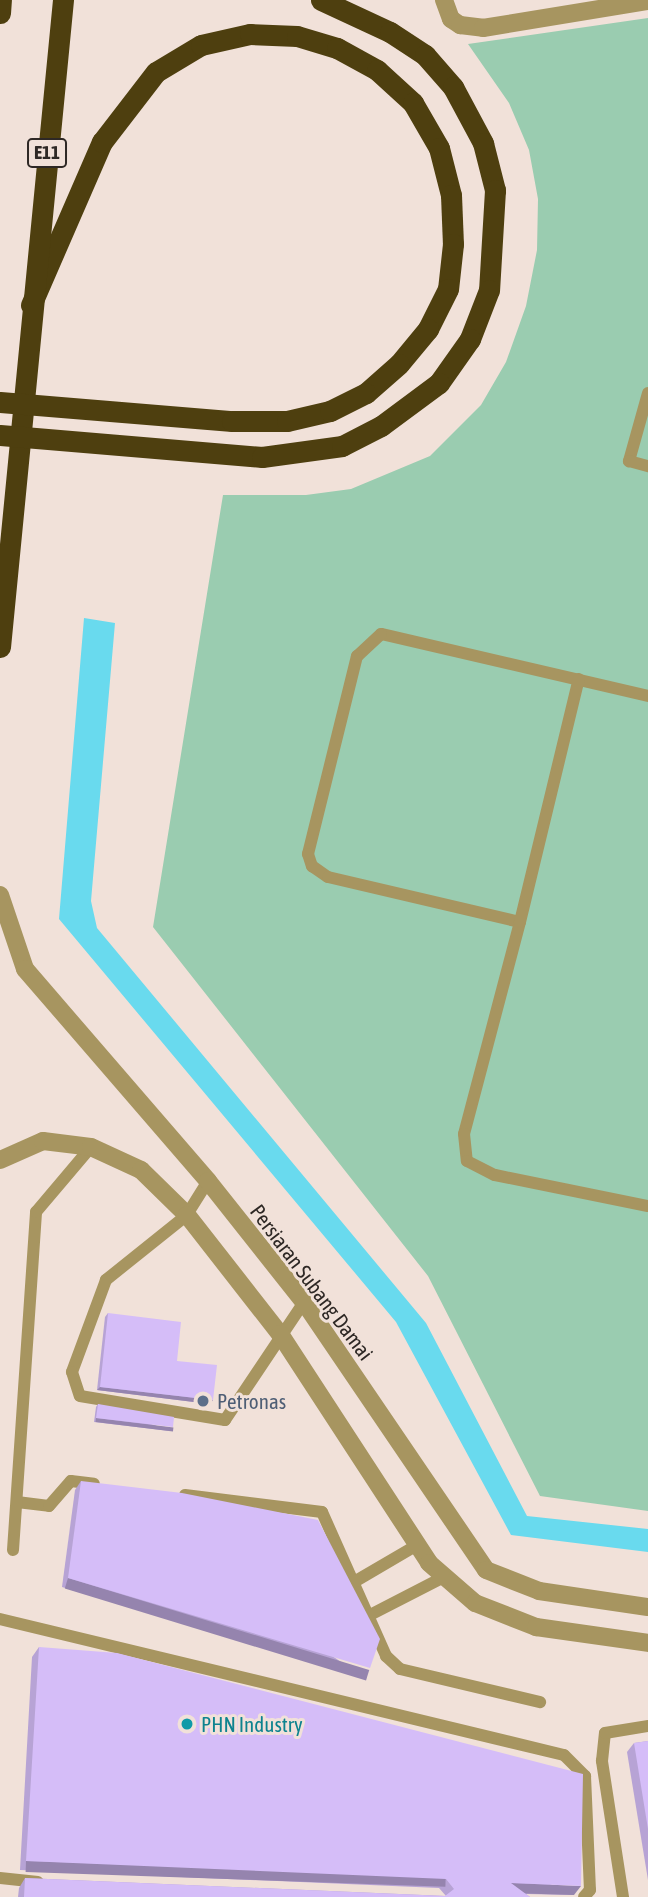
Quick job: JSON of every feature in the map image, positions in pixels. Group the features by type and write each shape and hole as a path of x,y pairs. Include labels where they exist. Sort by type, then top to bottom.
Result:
{"highway":[{"path":"0,13 1,0"},
{"name":"E11","path":"0,647 63,0"},
{"path":"0,435 262,457 342,446 381,426 439,383 470,339 489,290 495,190 477,132 453,87 425,55 390,32 321,0"},
{"path":"0,402 232,421 287,421 330,411 366,393 399,364 428,329 448,289 453,244 451,195 439,148 413,103 377,70 337,48 297,36 250,34 201,45 156,72 102,142 32,305"}],"street":[{"path":"444,0 451,19 460,25 483,28 648,1"},
{"name":"Persiaran Subang Damai","path":"0,894 25,969 208,1181 303,1302 486,1570 539,1591 648,1607"},
{"path":"0,1160 43,1140 91,1147 141,1170 187,1215 280,1334 417,1545 444,1577 475,1603 536,1627 648,1643"}],"lane":[{"path":"648,393 629,461 648,466"},
{"path":"520,922 328,877 312,866 309,842 357,656 369,641 390,633 648,696"},
{"path":"579,679 520,922 464,1134 467,1161 495,1175 648,1206"},
{"path":"13,1550 36,1212 91,1147"},
{"path":"208,1181 187,1215 106,1280 72,1372 80,1396 225,1420 303,1302"},
{"path":"17,1502 49,1506 71,1481 111,1486"},
{"path":"164,1492 323,1512 386,1656 400,1669 540,1702"},
{"path":"354,1582 417,1545"},
{"path":"368,1616 444,1577"},
{"path":"0,1619 564,1755 585,1776 590,1890 584,1897"},
{"path":"623,1897 603,1761 605,1733 648,1726"},
{"path":"0,1878 52,1882"}],"green space":[{"path":"648,18 648,1511 540,1496 428,1276 153,927 223,495 306,495 351,489 430,456 481,405 506,362 526,306 537,250 538,199 529,150 509,103 468,44"}],"water":[{"path":"84,618 115,623 91,901 97,928 426,1323 527,1516 648,1529 648,1552 511,1535 396,1322 59,919"}],"building":[{"path":"108,1313 181,1322 177,1361 217,1365 213,1400 100,1387"},
{"path":"98,1404 174,1417 173,1427 96,1418"},
{"path":"81,1481 182,1493 318,1520 380,1639 370,1668 68,1578"},
{"name":"PHN Industry","path":"39,1647 117,1653 583,1774 581,1886 511,1883 530,1897 24,1897 25,1878 445,1896 454,1889 446,1879 26,1861"},
{"path":"648,1741 648,1829 634,1743"}],"place":[{"name":"Petronas","path":"203,1401"},
{"name":"PHN Industry","path":"187,1724"}]}
